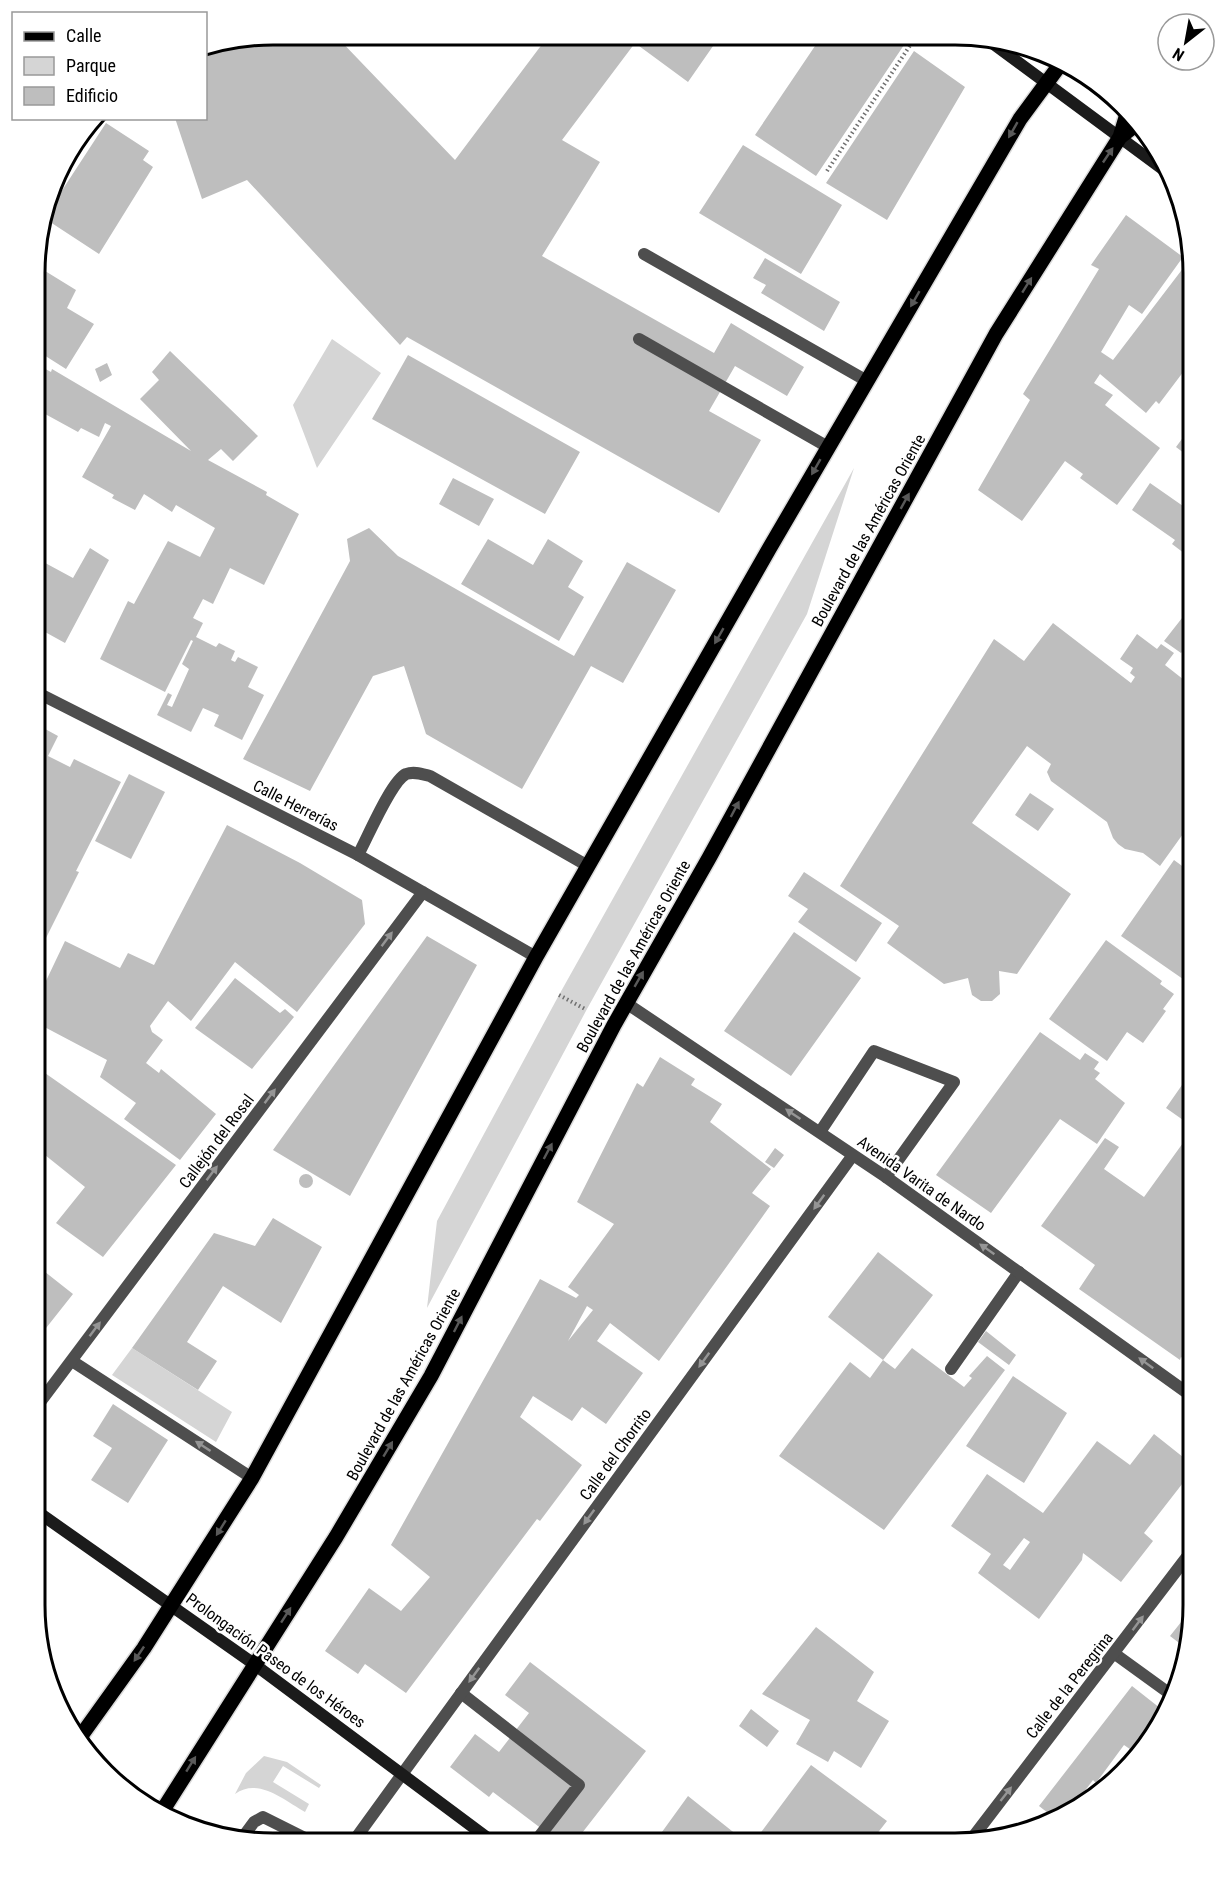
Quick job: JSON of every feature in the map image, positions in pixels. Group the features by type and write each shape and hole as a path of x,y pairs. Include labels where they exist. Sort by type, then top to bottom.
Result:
{"main road":[{"path":"83,1732 172,1605 252,1478 536,957 828,447 1020,119 1057,69"},
{"name":"Boulevard de las Américas Oriente","path":"165,1806 336,1537 431,1376 626,1003 709,858 996,334 1120,137 1125,121"},
{"path":"1120,137 1131,128"}],"street":[{"path":"1001,49 1155,164"},
{"path":"644,254 867,381"},
{"path":"639,339 828,447"},
{"name":"Calle Herrerías","path":"45,697 358,855 536,957"},
{"path":"358,855 395,786 405,774 415,772 429,776 588,866"},
{"name":"Callejón del Rosal","path":"45,1396 423,891"},
{"name":"Avenida Varita de Nardo","path":"626,1003 886,1177 1183,1390"},
{"path":"820,1132 874,1051 954,1082 886,1177"},
{"name":"Calle del Chorrito","path":"360,1833 853,1155"},
{"path":"951,1369 1019,1272"},
{"path":"72,1360 252,1478"},
{"name":"Prolongación Paseo de los Héroes","path":"45,1517 254,1664 481,1833"},
{"name":"Calle de la Peregrina","path":"977,1832 1183,1562"},
{"path":"1115,1654 1166,1691"},
{"path":"461,1693 579,1785 542,1833"},
{"path":"247,1832 254,1822 263,1817 295,1833"}],"path":[{"path":"827,171 910,45"},
{"path":"560,995 587,1009"}],"green space":[{"path":"332,339 381,373 317,468 293,405"},
{"path":"854,468 807,614 587,1009 427,1308 437,1221 559,995"},
{"path":"132,1348 232,1412 216,1442 112,1375"},
{"path":"264,1756 287,1762 321,1785 319,1788 283,1766 273,1782 309,1804 305,1812 262,1789 244,1789 235,1794 246,1773"}],"building":[{"path":"258,45 345,45 455,160 541,45 633,45 562,140 600,162 542,256 714,353 731,323 804,367 787,396 735,366 709,411 761,440 719,513 407,337 400,345 247,180 202,199 176,120 207,120 207,55"},
{"path":"638,45 714,45 688,82"},
{"path":"904,45 816,176 755,135 815,46"},
{"path":"914,51 965,87 887,220 826,183"},
{"path":"106,123 149,151 143,160 153,167 99,254 51,222 58,197"},
{"path":"743,145 842,205 801,274 699,213"},
{"path":"1126,215 1183,257 1142,314 1129,305 1101,352 1113,360 1183,268 1183,372 1159,404 1156,401 1146,413 1100,374 1094,383 1113,395 1105,405 1160,448 1117,505 1080,478 1083,474 1065,461 1022,521 978,490 1030,400 1023,394 1099,269 1091,265"},
{"path":"765,258 840,302 824,331 761,293 766,285 753,278"},
{"path":"45,271 76,290 67,308 94,324 66,369 45,356"},
{"path":"170,351 258,436 233,461 221,449 208,460 267,492 266,495 299,514 264,585 230,568 213,604 203,599 193,618 203,623 196,637 216,647 219,643 235,651 231,660 235,662 238,657 258,667 248,687 264,695 242,740 214,726 219,715 203,708 191,732 157,715 168,693 172,695 167,705 172,707 189,669 182,664 193,641 191,640 165,692 100,659 128,601 134,604 168,541 200,557 215,528 176,505 172,512 144,494 135,510 112,498 114,495 82,477 111,426 105,423 99,437 81,428 78,432 45,414 45,369 51,372 52,369 191,451 140,399 159,380 152,372"},
{"path":"408,355 580,452 545,514 372,419"},
{"path":"107,363 112,375 100,382 95,369"},
{"path":"1183,438 1183,452 1176,447"},
{"path":"453,478 494,499 479,526 439,504"},
{"path":"1150,483 1183,506 1183,552 1172,544 1175,540 1132,510"},
{"path":"369,528 398,556 574,656 627,562 676,590 623,683 591,666 522,789 426,734 404,666 373,676 310,791 243,759 350,561 347,539"},
{"path":"488,539 533,565 548,539 583,561 568,587 584,597 559,641 461,584"},
{"path":"90,548 109,560 65,643 45,632 45,563 73,578"},
{"path":"1183,617 1183,651 1181,653 1164,641"},
{"path":"1053,623 1131,683 1135,677 1130,673 1133,668 1120,659 1137,634 1157,649 1161,644 1174,653 1165,665 1183,679 1183,834 1160,866 1143,853 1125,849 1113,838 1107,822 1051,781 1047,772 1051,764 1027,746 972,823 1071,894 1017,974 999,971 1000,994 992,1001 981,1001 972,995 968,978 944,984 887,943 899,926 840,886 994,639 1024,661"},
{"path":"45,729 58,736 48,756 70,767 74,759 121,782 76,871 79,872 45,940"},
{"path":"129,774 165,792 131,859 95,841"},
{"path":"1030,793 1054,809 1038,831 1015,815"},
{"path":"227,825 300,863 362,900 365,924 297,1012 235,962 191,1021 168,1001 150,1026 152,1032 163,1040 146,1063 159,1073 161,1069 216,1114 180,1160 124,1119 136,1103 100,1077 107,1060 45,1027 45,983 65,941 120,968 128,953 154,965"},
{"path":"1174,860 1183,867 1183,979 1121,936"},
{"path":"804,872 882,923 856,962 798,922 808,909 788,896"},
{"path":"794,932 861,978 791,1076 724,1031"},
{"path":"427,936 477,965 350,1196 273,1150"},
{"path":"1106,940 1162,981 1160,984 1174,994 1163,1009 1166,1011 1143,1043 1127,1032 1107,1061 1049,1019"},
{"path":"235,978 280,1013 285,1009 294,1017 252,1069 195,1028"},
{"path":"1040,1032 1080,1060 1085,1053 1099,1062 1094,1069 1100,1073 1095,1079 1125,1103 1097,1144 1060,1119 991,1213 936,1175"},
{"path":"660,1057 695,1079 691,1085 722,1104 710,1122 771,1169 752,1193 770,1206 659,1361 610,1323 597,1341 643,1373 606,1424 582,1407 572,1421 533,1396 520,1417 582,1465 540,1521 537,1519 406,1693 365,1664 358,1674 325,1651 369,1588 401,1611 430,1577 391,1545 540,1279 576,1298 579,1295 568,1287 614,1224 577,1202 637,1083 643,1087","holes":["587,1306 593,1310 568,1341"]},
{"path":"45,1073 176,1165 103,1257 56,1223 85,1187 45,1155"},
{"path":"1183,1084 1183,1120 1166,1108"},
{"path":"1105,1138 1119,1147 1104,1169 1144,1197 1183,1143 1183,1358 1181,1357 1180,1360 1079,1289 1095,1265 1041,1226"},
{"path":"775,1148 784,1155 774,1168 765,1162"},
{"path":"306,1174 311,1176 313,1181 311,1186 306,1188 301,1186 299,1181 301,1176"},
{"path":"273,1218 322,1247 281,1323 223,1286 187,1342 217,1361 198,1390 132,1348 214,1233 255,1246"},
{"path":"878,1252 933,1295 883,1360 828,1317"},
{"path":"45,1272 73,1294 45,1329"},
{"path":"986,1331 1016,1355 1009,1365 978,1342"},
{"path":"912,1348 964,1387 972,1378 969,1376 987,1356 1005,1370 884,1530 779,1456 850,1362 870,1378 883,1360 895,1369"},
{"path":"1013,1376 1067,1413 1024,1483 966,1446"},
{"path":"113,1404 168,1440 128,1503 91,1480 112,1448 93,1436"},
{"path":"1154,1434 1183,1457 1183,1483 1144,1533 1153,1541 1121,1582 1083,1553 1082,1560 1039,1619 978,1573 991,1554 951,1526 987,1474 1043,1513 1097,1441 1130,1465","holes":["1024,1538 1030,1542 1010,1570 1003,1565"]},
{"path":"1183,1620 1180,1644 1170,1636"},
{"path":"816,1627 874,1672 857,1701 889,1721 861,1768 834,1751 828,1762 796,1744 810,1720 762,1694"},
{"path":"530,1662 646,1751 582,1833 547,1833 493,1792 489,1797 450,1767 475,1734 499,1752 529,1713 505,1695"},
{"path":"1132,1686 1159,1707 1131,1750 1124,1745 1096,1783 1093,1780 1082,1795 1048,1813 1039,1806"},
{"path":"751,1709 779,1731 767,1747 739,1726"},
{"path":"811,1765 887,1821 878,1833 760,1833"},
{"path":"688,1796 734,1833 661,1833"}]}
